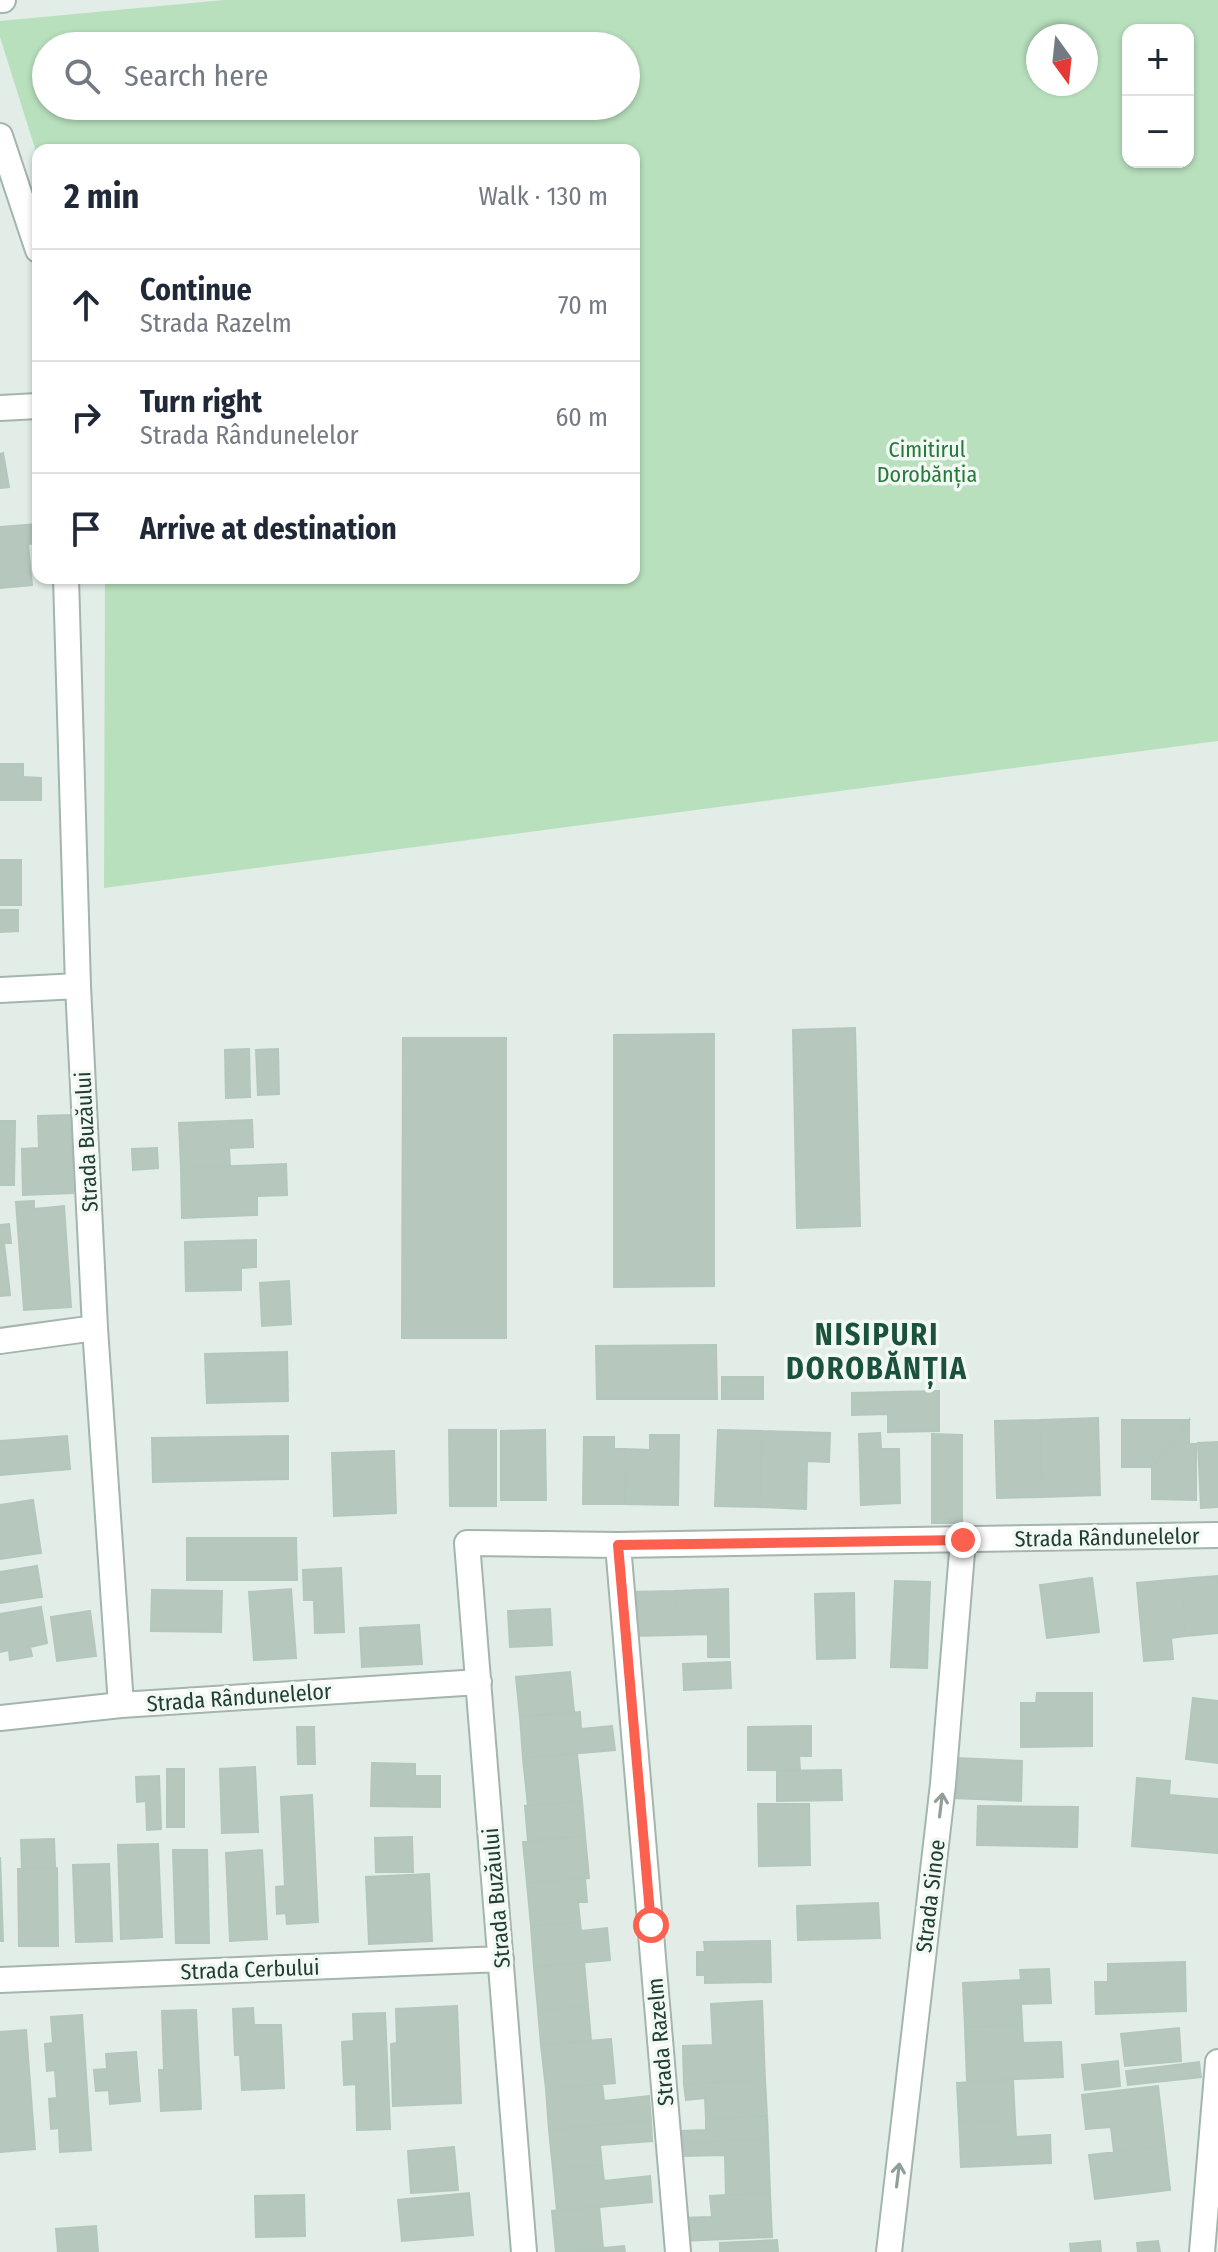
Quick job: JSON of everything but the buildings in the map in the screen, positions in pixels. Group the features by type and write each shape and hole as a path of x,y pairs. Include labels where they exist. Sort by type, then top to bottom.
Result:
{"street":[{"path":"0,136 32,232"},
{"path":"0,408 32,406"},
{"name":"Strada Buzăului","path":"66,584 78,986 95,1328 121,1705"},
{"path":"0,990 78,986"},
{"path":"0,1341 95,1328"},
{"name":"Strada Rândunelelor","path":"467,1543 618,1545 1218,1535"},
{"name":"Strada Sinoe","path":"889,2252 943,1784 963,1540"},
{"name":"Strada Buzăului","path":"467,1543 524,2252"},
{"name":"Strada Razelm","path":"618,1545 678,2252"},
{"name":"Strada Rândunelelor","path":"0,1718 121,1705 479,1682"},
{"name":"Strada Cerbului","path":"0,1980 501,1959"},
{"path":"1202,2252 1218,2062"}],"green space":[{"name":"Cimitirul Dorobănția","path":"224,0 1218,0 1218,741 104,888 105,584 640,584 640,144 34,144 0,37 0,21"}],"district":[{"name":"NISIPURI DOROBĂNȚIA","path":"877,1352"}],"route":[{"path":"651,1925 618,1545 963,1540"}]}
